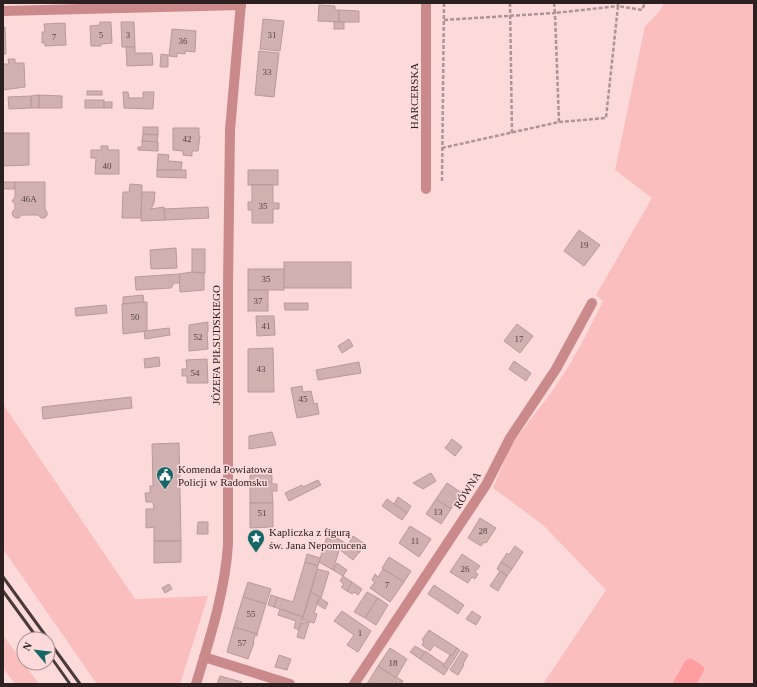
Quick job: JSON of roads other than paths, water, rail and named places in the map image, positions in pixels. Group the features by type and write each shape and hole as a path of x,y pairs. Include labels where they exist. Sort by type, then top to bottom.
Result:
{"street":[{"name":"HARCERSKA","path":"426,3 426,189"},
{"path":"3,10 34,6 241,4"},
{"name":"JÓZEFA PIŁSUDSKIEGO","path":"196,684 224,586 227,567 230,130 241,4"},
{"name":"RÓWNA","path":"354,684 486,485 510,438 556,369 592,303"},
{"path":"204,657 290,684"}],"railway":[{"path":"3,577 42,631"},
{"path":"3,591 32,631"},
{"path":"56,651 80,684"},
{"path":"56,664 70,684"}],"place":[{"name":"Komenda Powiatowa Policji w Radomsku","path":"165,490"},
{"name":"Kapliczka z figurą św. Jana Nepomucena","path":"256,553"}]}
